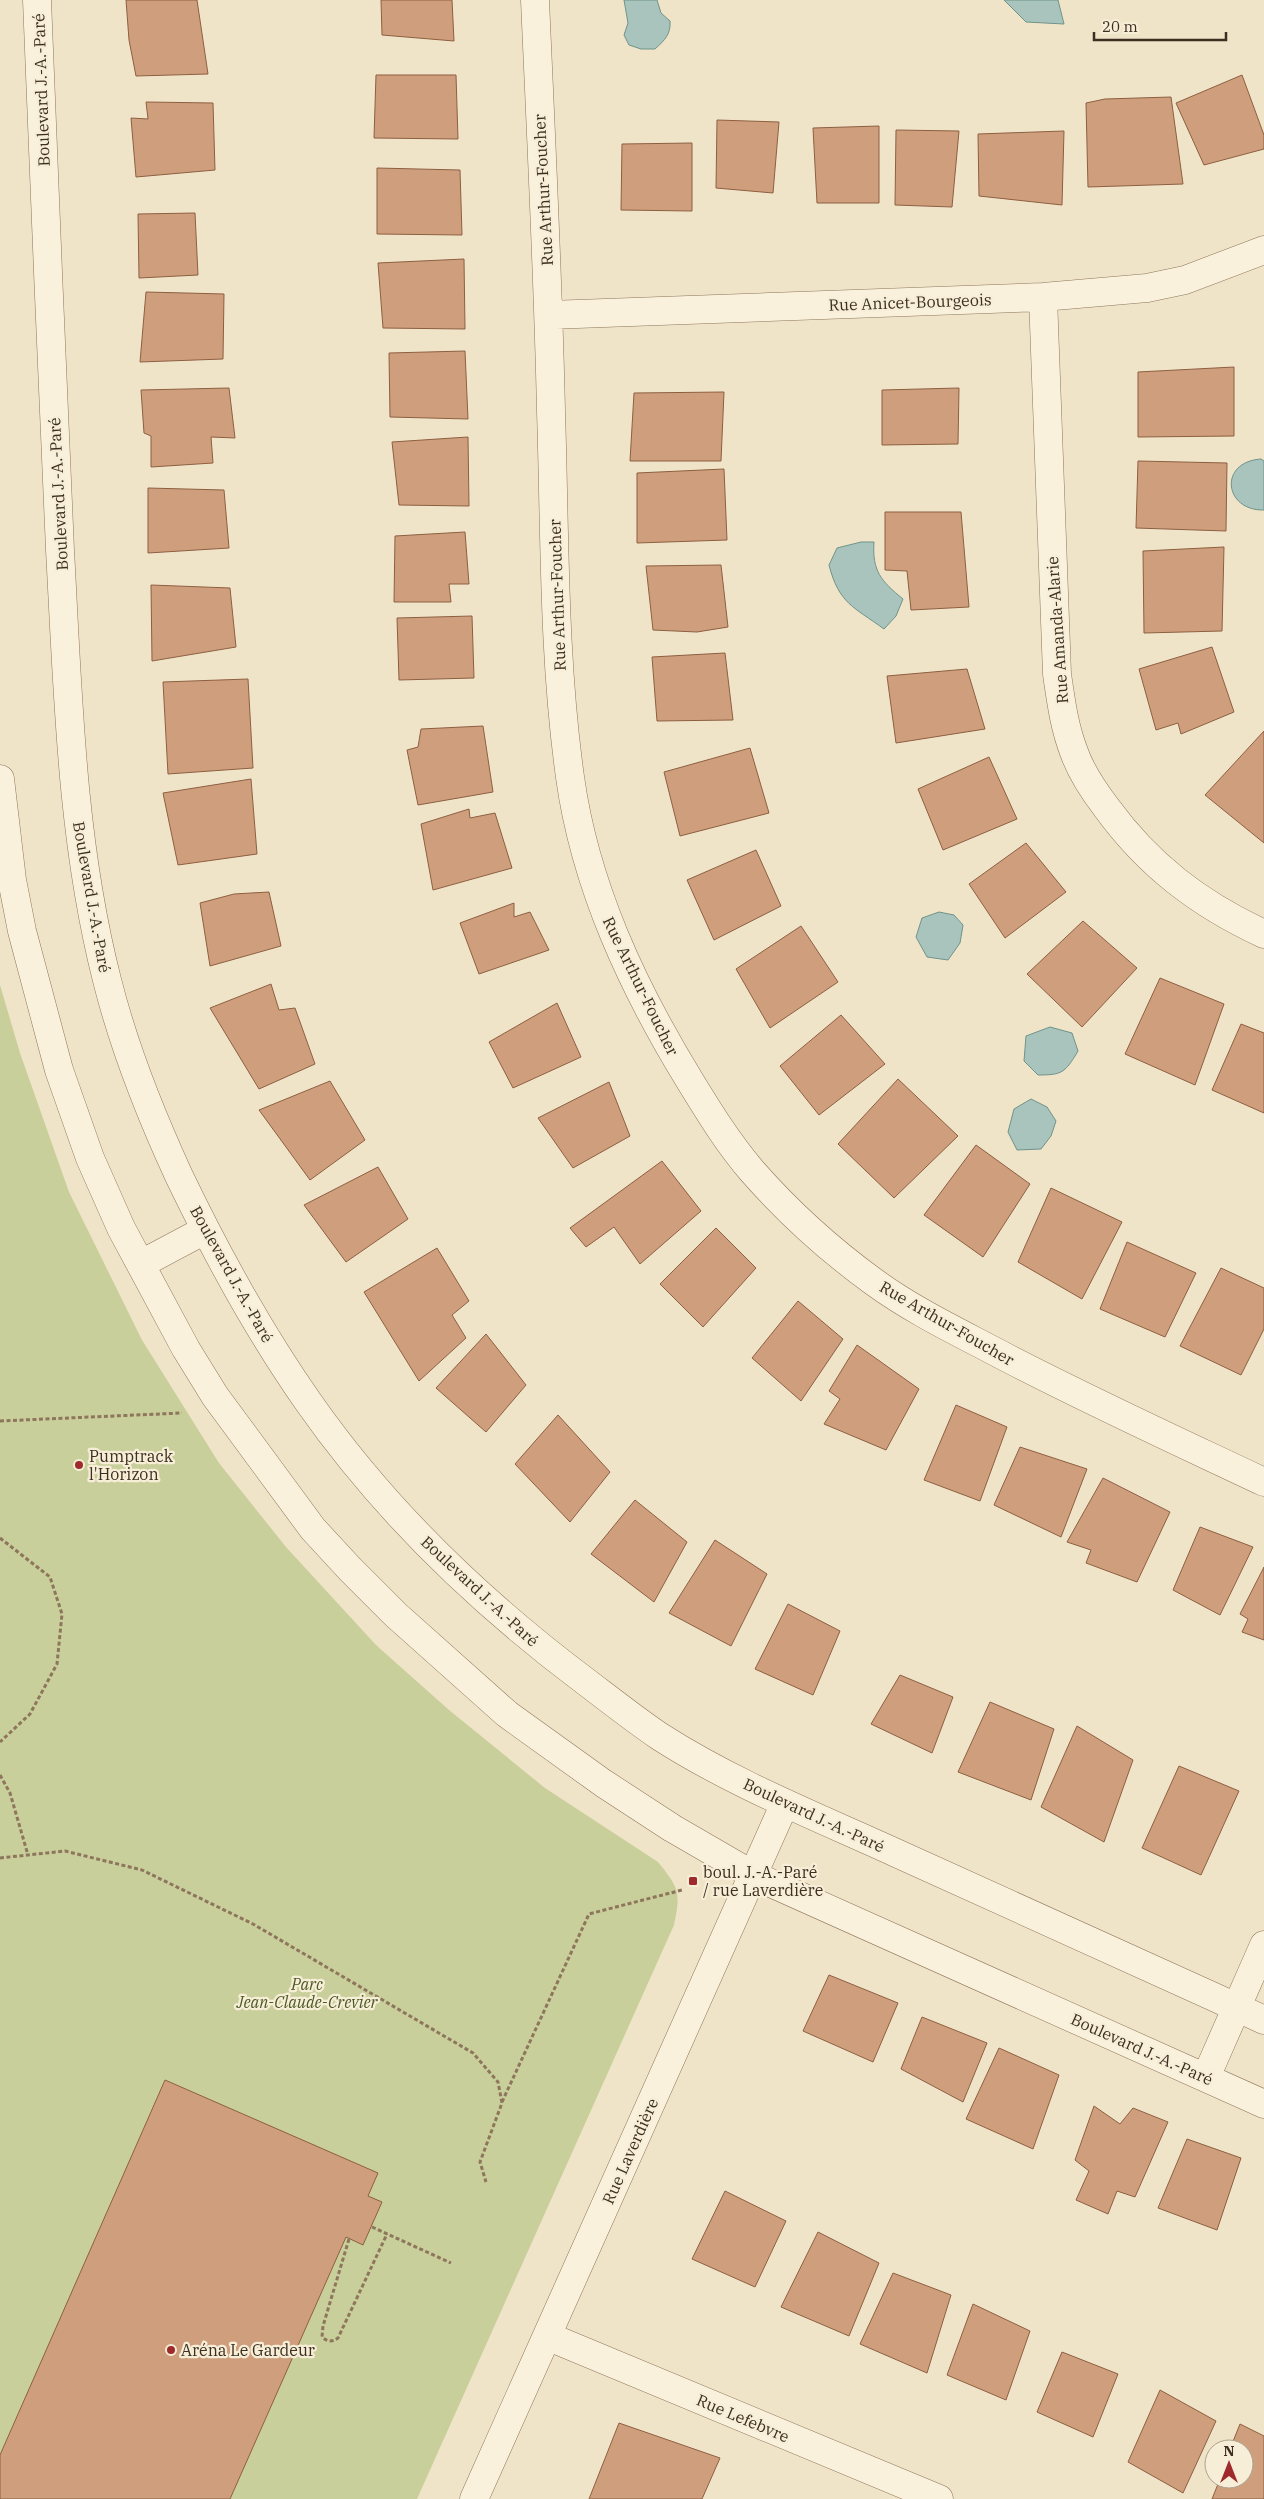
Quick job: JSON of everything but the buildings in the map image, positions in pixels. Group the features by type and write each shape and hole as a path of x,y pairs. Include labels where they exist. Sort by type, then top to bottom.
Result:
{"street":[{"name":"Boulevard J.-A.-Paré","path":"37,0 53,397 69,720 77,822 106,980 134,1072 166,1147 205,1230 257,1324 312,1407 384,1497 471,1586 529,1639 655,1733 705,1764 785,1803 1264,2020"},
{"name":"Rue Arthur-Foucher","path":"534,0 549,315 558,638 570,778 581,831 596,886 613,934 666,1043 721,1130 751,1170 811,1230 884,1289 904,1303 1007,1358 1264,1482"},
{"name":"Rue Anicet-Bourgeois","path":"549,315 1043,297 1156,286 1185,280 1264,250"},
{"name":"Rue Amanda-Alarie","path":"1043,297 1050,450 1054,636 1062,709 1071,746 1088,781 1128,838 1152,861 1206,902 1239,923 1264,934"},
{"name":"Boulevard J.-A.-Paré","path":"0,779 12,880 22,931 59,1070 90,1158 121,1228 186,1348 220,1403 313,1529 376,1595 507,1714 603,1783 672,1828 753,1875 1264,2104"},
{"path":"141,1264 205,1230"},
{"name":"Rue Laverdière","path":"474,2499 785,1803"},
{"path":"1206,2077 1264,1945"},
{"name":"Rue Lefebvre","path":"547,2336 938,2499"}],"path":[{"path":"0,1421 186,1413"},
{"path":"0,1538 50,1577 62,1614 57,1664 30,1714 0,1742"},
{"path":"0,1775 10,1793 28,1855"},
{"path":"0,1858 65,1851 142,1870 253,1924 473,2054 498,2082 502,2103"},
{"path":"486,2182 480,2162 502,2103 588,1914 682,1890"},
{"path":"372,2227 451,2263"},
{"path":"349,2240 323,2326 322,2337 326,2341 333,2341 338,2338 387,2234"}],"green space":[{"name":"Parc Jean-Claude-Crevier","path":"0,985 20,1053 69,1192 142,1340 219,1463 286,1547 376,1645 449,1710 545,1788 658,1862 674,1885 678,1897 674,1925 417,2499 0,2499"}],"water":[{"path":"624,0 657,0 661,13 670,21 670,26 667,36 655,49 641,49 629,45 624,35 628,23"},
{"path":"1004,0 1058,0 1064,24 1026,22"},
{"path":"1261,459 1264,461 1264,510 1251,508 1241,503 1234,495 1231,486 1238,468 1247,462"},
{"path":"861,542 874,542 876,568 879,575 903,599 896,616 884,629 843,597 833,578 829,565 837,548"},
{"path":"939,912 954,915 963,925 960,943 948,960 927,957 916,937 922,918"},
{"path":"1050,1027 1072,1033 1078,1051 1070,1064 1062,1071 1038,1075 1024,1061 1026,1036"},
{"path":"1031,1099 1047,1107 1056,1121 1051,1136 1041,1149 1017,1150 1008,1132 1014,1109"}],"place":[{"name":"Pumptrack l'Horizon","path":"79,1465"},
{"name":"boul. J.-A.-Paré / rue Laverdière","path":"693,1881"},
{"name":"Aréna Le Gardeur","path":"171,2350"}]}
